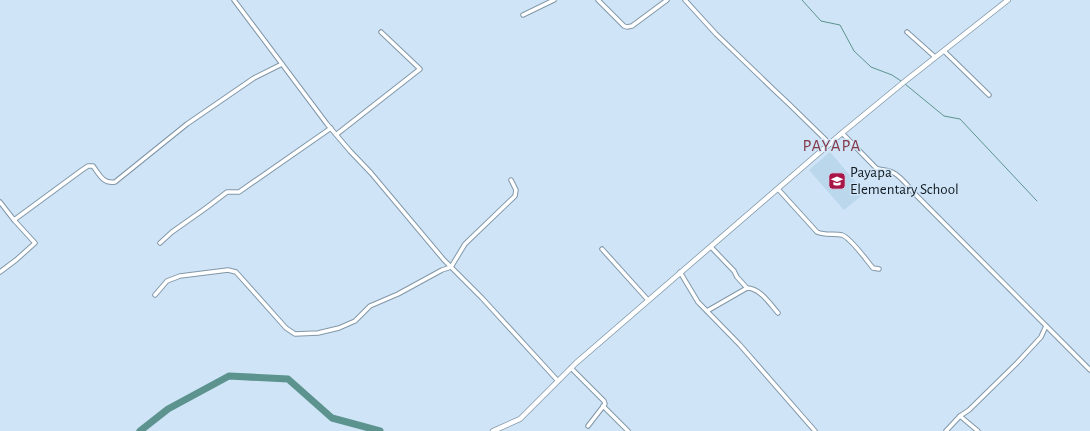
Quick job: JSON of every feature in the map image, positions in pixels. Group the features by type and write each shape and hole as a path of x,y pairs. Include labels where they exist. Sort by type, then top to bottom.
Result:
{"main road":[{"path":"494,431 520,419 571,368 680,272 711,247 842,133 1008,0"}],"street":[{"path":"234,0 350,151 451,267 482,298 558,381"},
{"path":"523,15 554,0"},
{"path":"598,0 624,26 627,27 632,26 667,0"},
{"path":"685,0 716,34 830,144"},
{"path":"337,134 420,69 381,32"},
{"path":"907,32 935,58"},
{"path":"944,50 989,95"},
{"path":"14,220 88,166 93,166 104,180 109,183 115,182 187,124 254,78 282,64"},
{"path":"160,243 172,232 227,192 239,192 331,128"},
{"path":"842,133 876,168 891,171 899,176 914,193 1090,370"},
{"path":"155,295 167,281 180,276 228,270 236,272 286,328 295,334 318,333 339,328 355,321 370,306 398,294 442,270 451,267 465,244 515,196 516,190 511,180"},
{"path":"778,189 817,232 821,234 842,235 849,239 873,268 880,269"},
{"path":"0,202 35,243 0,272"},
{"path":"711,247 734,271 737,277 747,288 751,288 758,292 778,313"},
{"path":"602,249 648,300"},
{"path":"680,272 698,302 769,378 815,431"},
{"path":"707,311 747,288"},
{"path":"946,431 1017,363 1041,337 1046,326"},
{"path":"571,368 605,404 588,426"},
{"path":"603,406 628,431"},
{"path":"960,416 978,431"}],"shaded area":[{"name":"Payapa Elementary School","path":"830,152 865,193 844,210 809,170"}],"waterway":[{"path":"802,0 821,21 840,25 854,51 871,67 892,75 901,81"},
{"path":"905,84 944,116 960,119 1037,201"},
{"path":"140,431 168,409 229,376 288,379 332,418 380,431"}],"place":[{"name":"Payapa Elementary School","path":"837,181"}],"district":[{"name":"PAYAPA","path":"832,145"}]}
